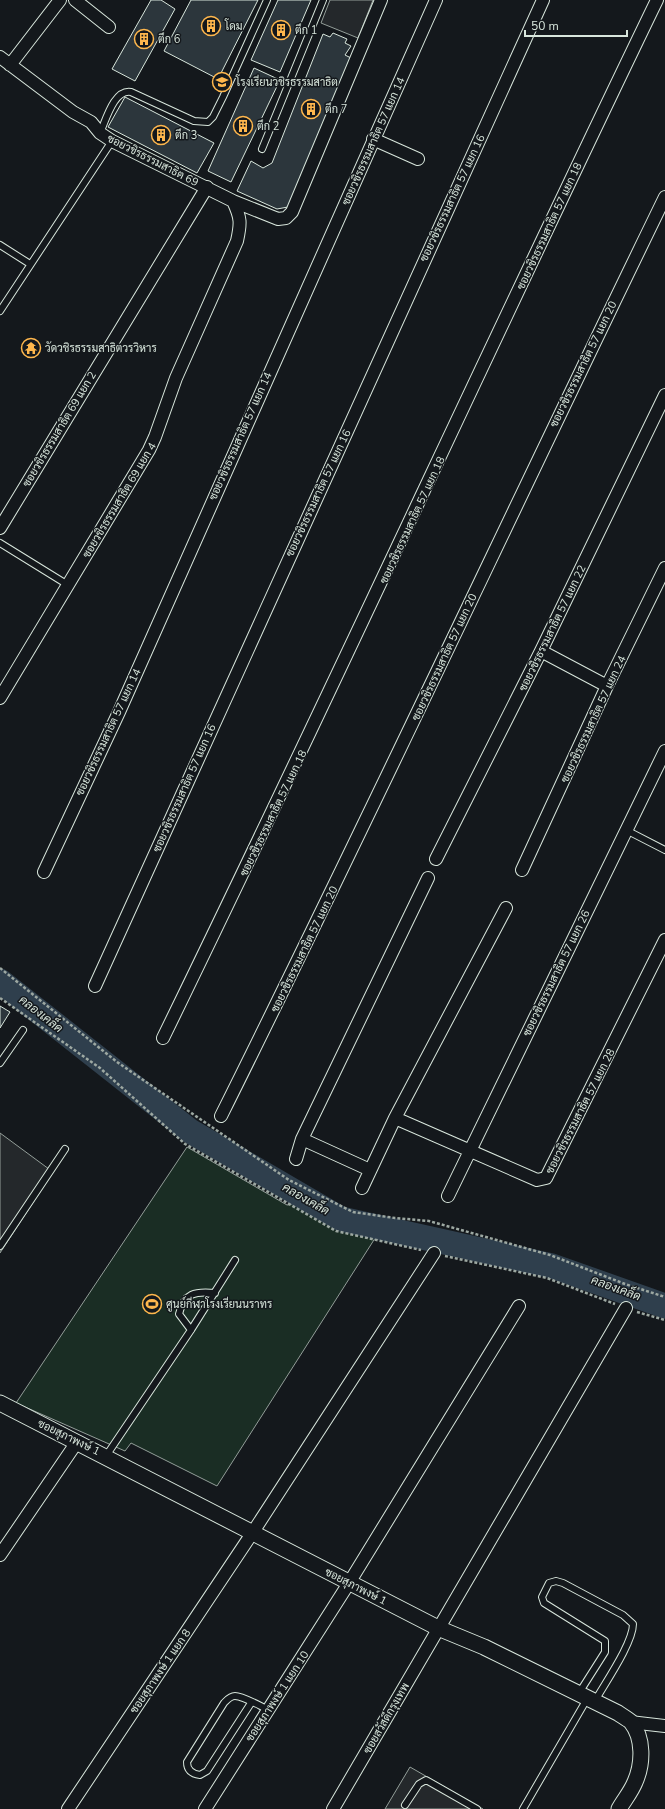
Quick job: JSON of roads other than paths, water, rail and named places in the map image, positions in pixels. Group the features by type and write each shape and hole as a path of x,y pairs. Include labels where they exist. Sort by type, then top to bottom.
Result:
{"street":[{"path":"10,65 60,0"},
{"path":"75,0 109,27"},
{"name":"ซอยวชิรธรรมสาธิต 69","path":"0,57 73,112 92,122 100,133 112,141 233,201 278,219 286,218 292,212 381,0"},
{"name":"ซอยวชิรธรรมสาธิต 57 แยก 14","path":"44,872 119,712 436,0"},
{"name":"ซอยวชิรธรรมสาธิต 57 แยก 16","path":"94,986 543,0"},
{"name":"ซอยวชิรธรรมสาธิต 57 แยก 18","path":"164,1038 274,812 572,177 657,0"},
{"path":"373,140 418,159"},
{"name":"ซอยวชิรธรรมสาธิต 69 แยก 2","path":"0,528 207,187"},
{"name":"ซอยวชิรธรรมสาธิต 57 แยก 20","path":"221,1116 312,932 567,398 665,197"},
{"name":"ซอยวชิรธรรมสาธิต 69 แยก 4","path":"0,698 156,437 176,378 237,241 241,224 240,215 233,201"},
{"name":"ซอยวชิรธรรมสาธิต 57 แยก 22","path":"436,859 541,651 665,395"},
{"name":"ซอยวชิรธรรมสาธิต 57 แยก 24","path":"522,870 607,686 665,568"},
{"path":"541,651 607,686"},
{"name":"ซอยวชิรธรรมสาธิต 57 แยก 26","path":"448,1196 665,751"},
{"path":"296,1158 302,1139 428,878"},
{"path":"362,1188 395,1118 506,908"},
{"name":"ซอยวชิรธรรมสาธิต 57 แยก 28","path":"395,1118 537,1180 546,1178 665,940"},
{"path":"302,1139 370,1170"},
{"name":"ซอยสุภาพงษ์ 1 แยก 8","path":"68,1809 253,1532 434,1253"},
{"name":"ซอยสุภาพงษ์ 1 แยก 10","path":"205,1809 349,1583 519,1306"},
{"name":"ซอยสวัสดีกรุงเทพ","path":"333,1809 626,1308"},
{"name":"ซอยสุภาพงษ์ 1","path":"0,1403 106,1456 438,1628 484,1647 588,1697 630,1722"},
{"path":"0,1555 77,1442"},
{"path":"630,1722 665,1726"},
{"path":"619,1809 635,1782 640,1763 640,1743 630,1722"}],"lane":[{"path":"100,133 120,93 125,91 131,92 194,121 208,122 213,117 223,97 268,0"},
{"path":"262,149 323,0"},
{"path":"0,311 112,141"},
{"path":"0,245 30,264"},
{"path":"0,543 68,585"},
{"path":"626,830 665,850"},
{"path":"0,1063 23,1030"},
{"path":"0,1246 65,1148"},
{"path":"106,1456 191,1330 235,1260"},
{"path":"191,1330 179,1314 181,1305 191,1295 200,1292 215,1293"},
{"path":"523,1809 588,1697 628,1642 633,1630 632,1624 623,1615 563,1583 556,1581 549,1583 544,1590 542,1597 544,1603 605,1640 605,1652 588,1697"},
{"path":"251,1703 207,1771 200,1775 190,1771 187,1767 187,1762 224,1703 230,1697 235,1696 269,1710"},
{"path":"407,1808 419,1784 426,1780 477,1809"}],"waterway":[{"name":"คลองเคล็ด","path":"0,981 190,1131 341,1219 552,1266 665,1306"}],"place":[{"name":"โดม","path":"211,26"},
{"name":"ตึก 1","path":"281,30"},
{"name":"ตึก 6","path":"144,39"},
{"name":"โรงเรียนวชิรธรรมสาธิต","path":"222,82"},
{"name":"ตึก 7","path":"311,109"},
{"name":"ตึก 2","path":"243,126"},
{"name":"ตึก 3","path":"161,135"},
{"name":"วัดวชิรธรรมสาธิตวรวิหาร","path":"31,348"},
{"name":"ศูนย์กีฬาโรงเรียนนราทร","path":"152,1304"}]}
